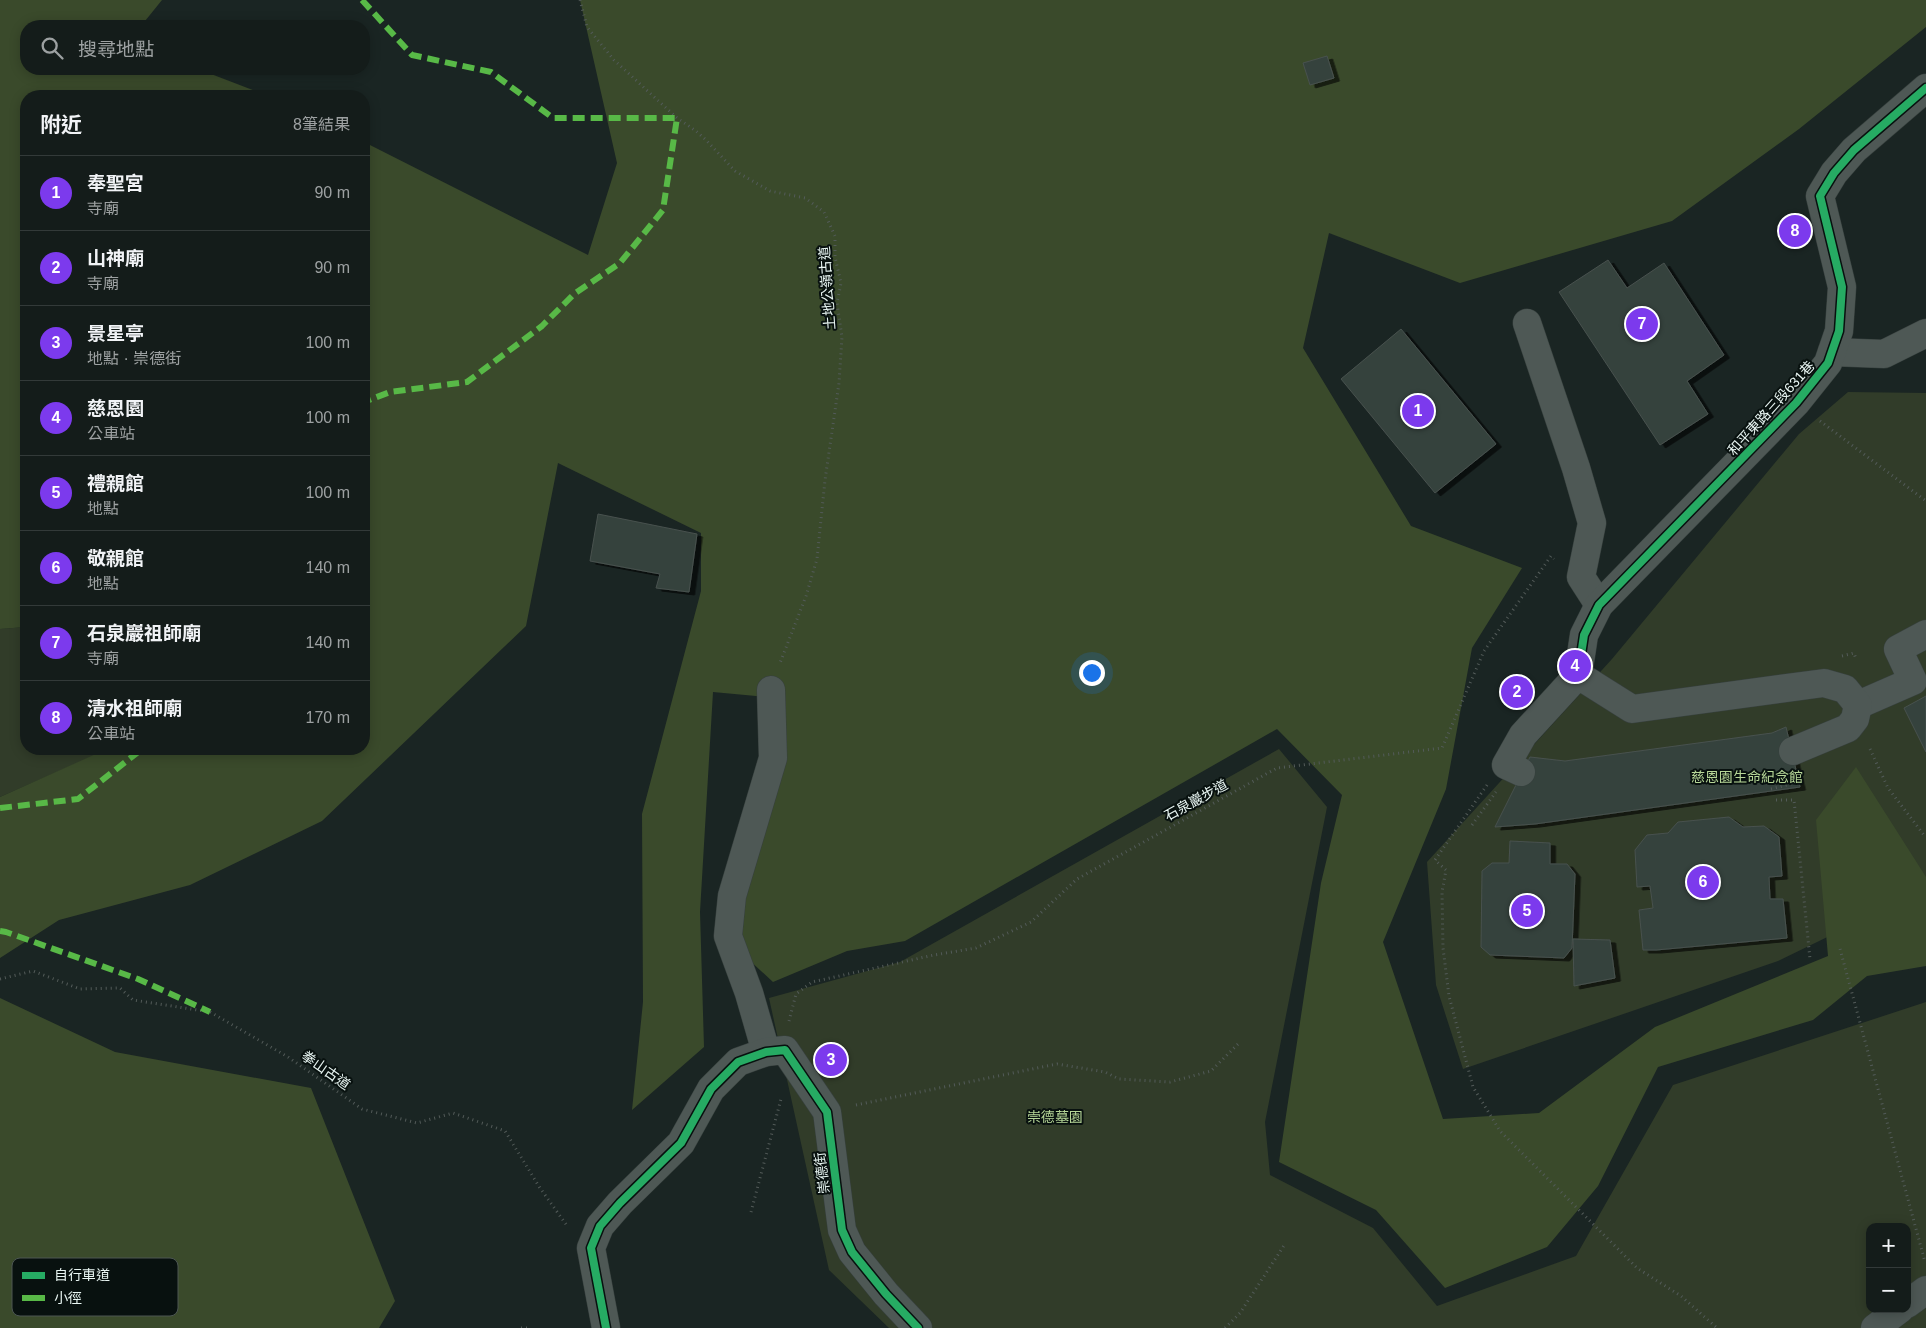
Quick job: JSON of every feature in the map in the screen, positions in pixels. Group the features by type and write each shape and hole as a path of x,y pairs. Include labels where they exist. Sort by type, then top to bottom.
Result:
{"street":[{"name":"和平東路三段631巷","path":"1578,675 1584,635 1599,605 1796,403 1828,363 1839,331 1842,287 1820,196 1834,173 1854,150 1926,88"},
{"path":"1527,323 1576,468 1592,523 1581,577 1599,605"},
{"path":"1832,352 1884,354 1926,333"},
{"path":"1858,706 1913,680 1898,649 1926,634"},
{"path":"1521,772 1506,765 1524,736 1578,675 1632,709 1824,683 1845,689 1858,706"},
{"name":"崇德街","path":"770,690 773,758 732,896 728,936 775,1051 827,1112 842,1230 852,1252 886,1294 918,1328"},
{"path":"1793,751 1848,728 1855,719 1858,706"},
{"path":"606,1328 591,1248 600,1226 620,1203 681,1143 711,1089 738,1062 775,1051"},
{"path":"1911,1301 1926,1290"},
{"path":"1875,1328 1895,1313"}],"path":[{"path":"1796,403 1926,501"},
{"path":"1869,746 1888,788 1924,836"},
{"path":"1489,782 1435,860 1446,870 1442,892 1443,948 1448,996 1473,1087 1500,1131 1637,1268 1681,1296 1717,1328"},
{"path":"1771,789 1794,784"},
{"path":"1472,825 1497,789"},
{"path":"1776,800 1794,800 1810,959"},
{"path":"1840,949 1926,1266"},
{"path":"827,1112 1058,1064 1105,1072 1119,1079 1170,1082 1211,1071 1240,1042"},
{"path":"751,1212 782,1097"},
{"path":"1225,1328 1240,1314 1285,1244"},
{"path":"521,1328 530,1328"}],"green space":[{"path":"0,0 162,0 146,20 20,20 20,75 214,75 252,90 20,90 20,627 0,629"},
{"path":"580,0 1926,0 1926,27 1799,129 1672,221 1460,283 1329,233 1303,348 1411,526 1522,568 1472,648 1446,789 1383,942 1443,1119 1539,1113 1655,1027 1828,956 1816,820 1856,767 1926,877 1926,966 1867,976 1813,1020 1658,1067 1598,1186 1547,1247 1445,1288 1376,1210 1279,1162 1321,883 1342,795 1277,729 905,941 847,951 773,982 734,946 778,698 713,692 700,912 704,1047 632,1110 643,1002 642,814 701,591 701,533 558,463 526,626 322,821 190,885 59,920 0,958 0,797 94,755 370,755 370,145 588,255 617,163"},
{"name":"慈恩園生命紀念館","path":"1848,392 1926,393 1926,889 1778,961 1463,1069 1436,985 1427,862 1612,659 1799,434"},
{"path":"20,627 20,755 96,755 0,797 0,629"},
{"name":"崇德墓園","path":"1279,749 1327,807 1265,1122 1270,1175 1373,1228 1437,1306 1576,1256 1673,1085 1926,1002 1926,1328 889,1328 829,1270 769,998 900,962"},
{"path":"0,998 115,1052 311,1088 395,1301 379,1328 0,1328"}],"building":[{"path":"1327,56 1334,78 1310,85 1303,63"},
{"path":"1608,260 1627,288 1664,263 1724,355 1687,381 1708,414 1660,445 1559,292"},
{"path":"1401,329 1496,444 1435,493 1341,379"},
{"path":"598,514 697,534 689,592 656,588 660,574 590,561"},
{"path":"1926,696 1926,752 1904,708"},
{"path":"1786,727 1800,787 1535,824 1495,827 1530,757 1565,761 1772,733"},
{"path":"1729,817 1743,827 1764,826 1779,837 1782,876 1769,877 1770,899 1783,899 1787,938 1643,950 1639,910 1653,908 1650,886 1637,887 1635,850 1647,835 1668,833 1678,822"},
{"path":"1510,841 1550,843 1550,864 1567,864 1575,874 1572,948 1564,958 1490,955 1481,947 1482,871 1492,863 1509,863"},
{"path":"1573,939 1610,940 1615,978 1574,986"},
{"path":"826,1052 836,1052 841,1061 835,1069 825,1069 821,1060"}],"marked path":[{"path":"362,0 412,55 491,72 553,118 677,118 663,210 620,263 574,294 542,326 467,382 390,392 370,400"},
{"path":"0,808 78,799 134,755"},
{"path":"0,931 138,979 210,1012"}],"cycle path":[{"path":"1578,675 1584,635 1599,605 1796,403 1828,363 1839,331 1842,287 1820,196 1834,173 1854,150 1926,88"},
{"path":"606,1328 591,1248 600,1226 620,1203 681,1143 711,1089 738,1062 766,1052 785,1050 827,1112 842,1230 852,1252 886,1294 918,1328"}],"place":[{"name":"清水祖師廟","path":"1795,231"},
{"name":"石泉巖祖師廟","path":"1642,324"},
{"name":"奉聖宮","path":"1418,411"},
{"name":"慈恩園","path":"1575,666"},
{"name":"山神廟","path":"1517,692"},
{"name":"敬親館","path":"1703,882"},
{"name":"禮親館","path":"1527,911"},
{"name":"景星亭","path":"831,1060"}]}
